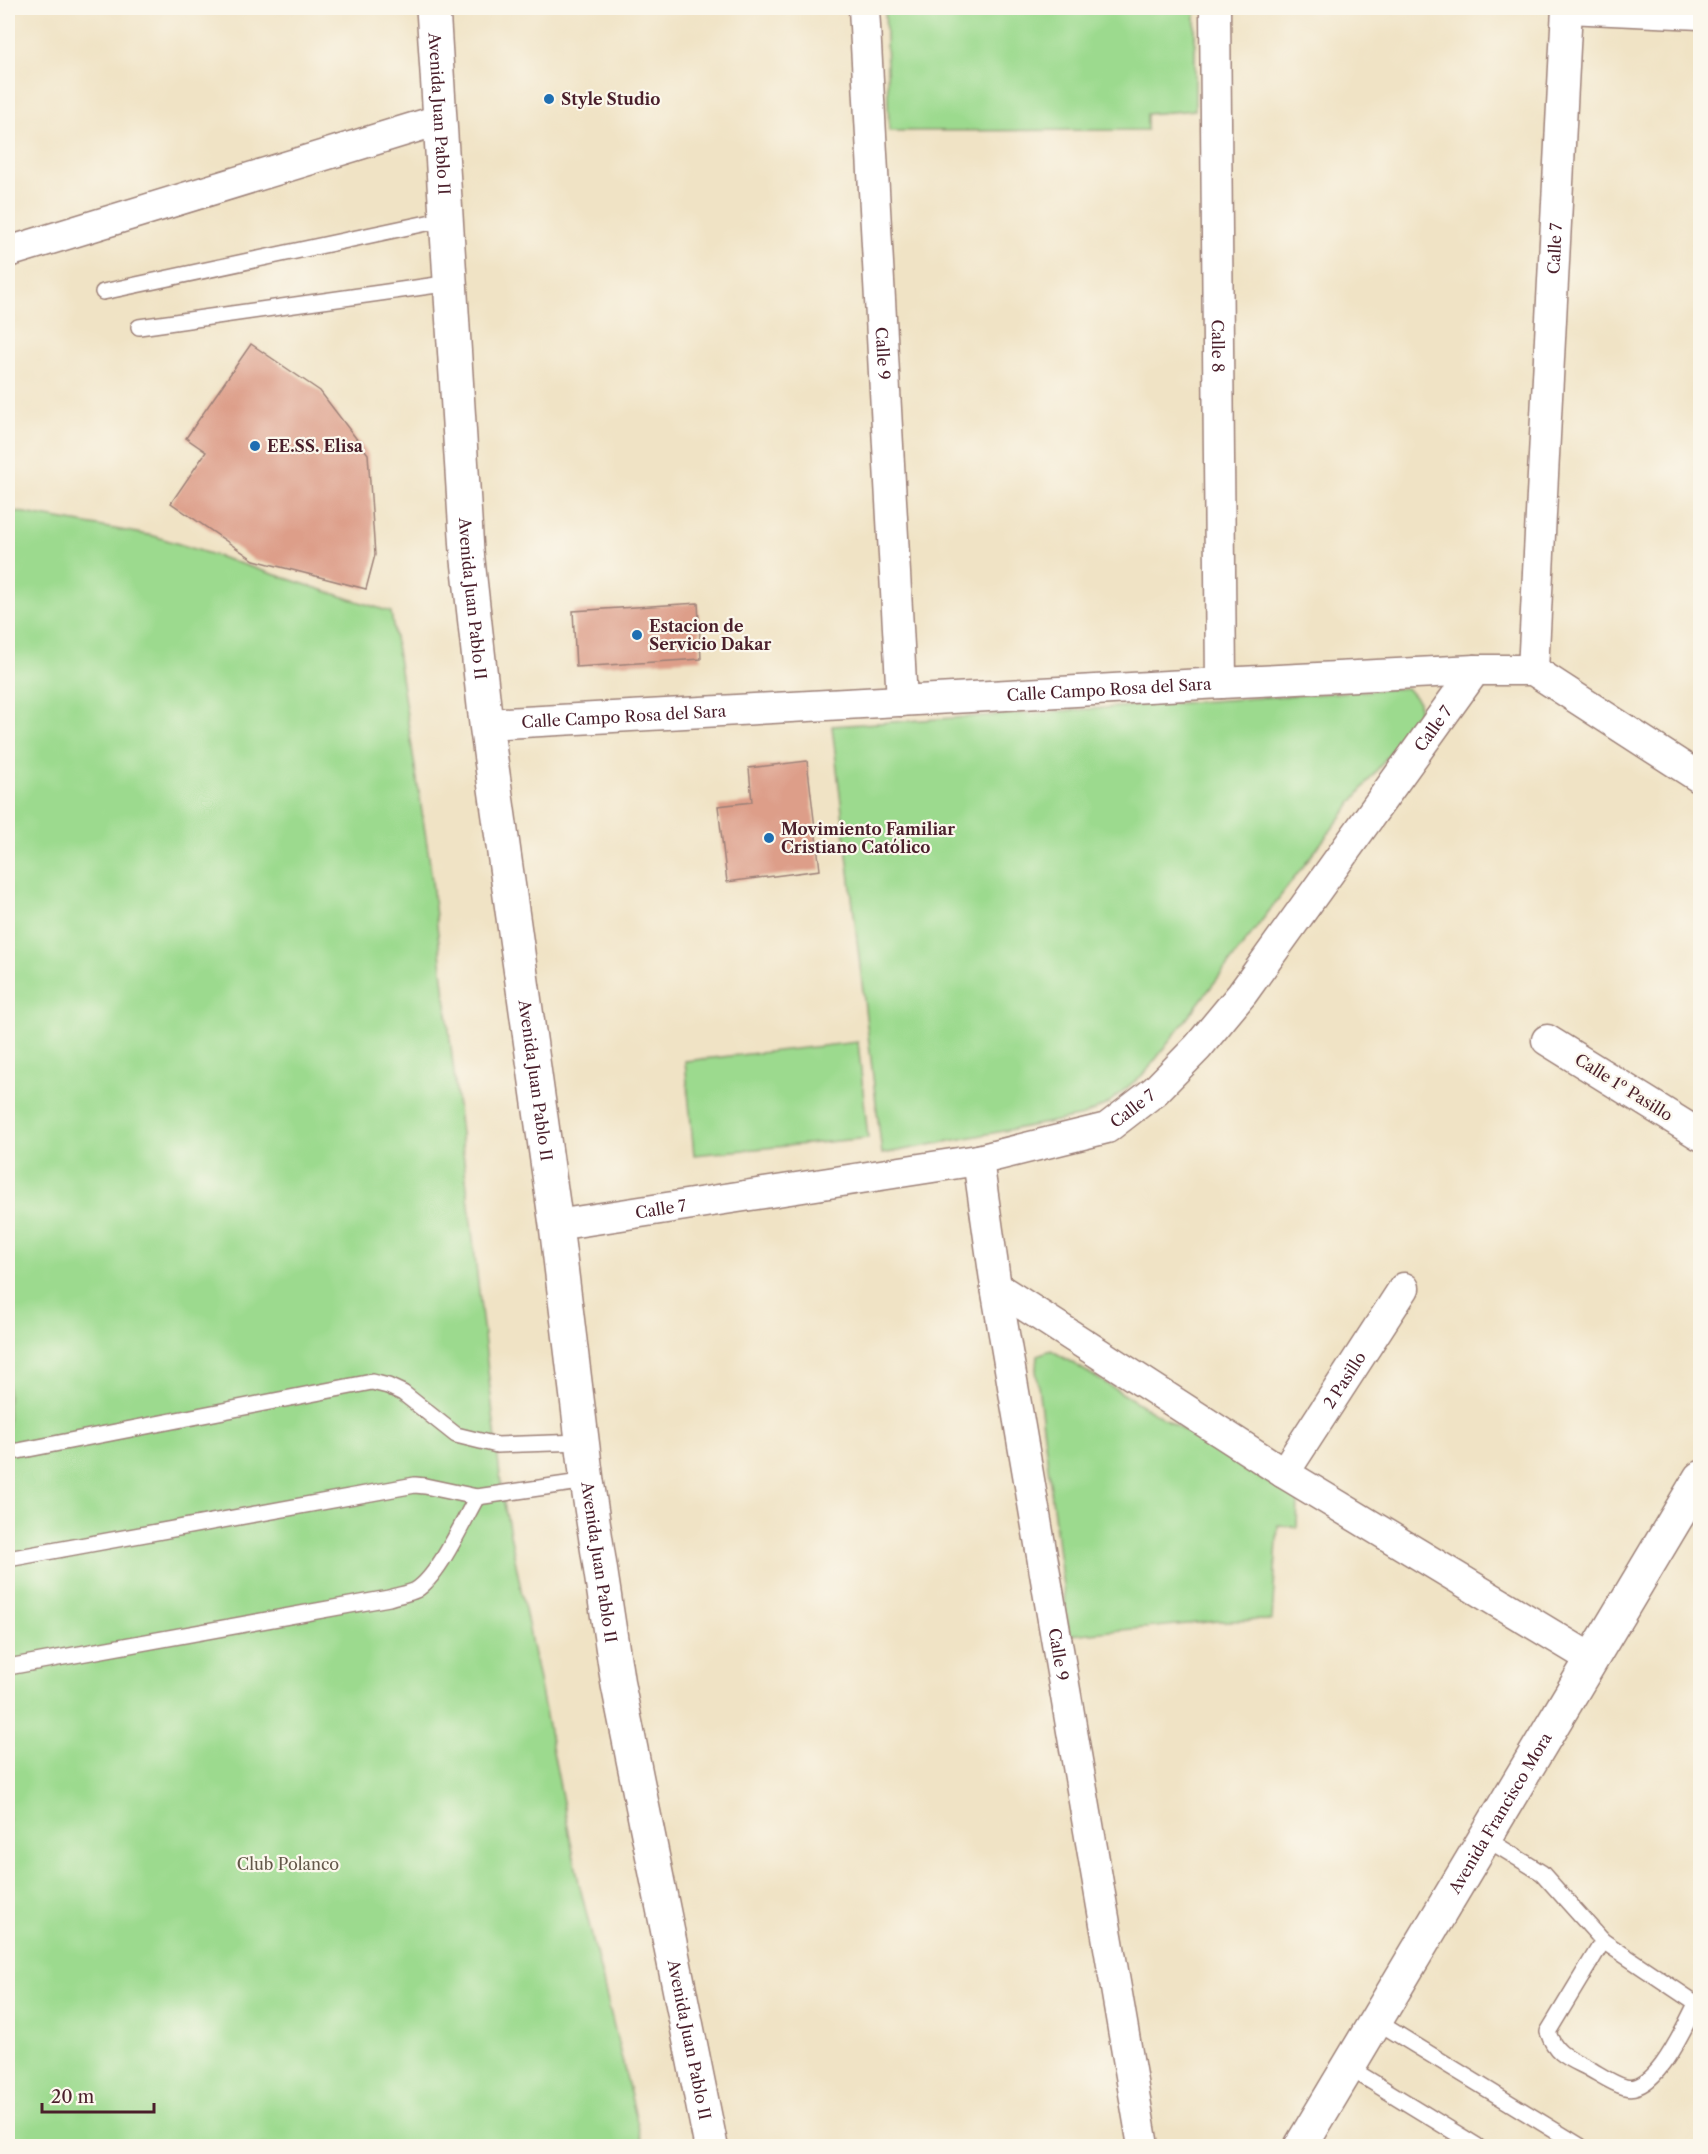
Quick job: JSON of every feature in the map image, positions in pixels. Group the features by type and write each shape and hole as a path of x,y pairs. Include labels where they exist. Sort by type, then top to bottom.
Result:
{"street":[{"name":"Avenida Juan Pablo II","path":"433,8 467,551 486,724 556,1225 587,1482 618,1685 711,2146"},
{"name":"Calle 9","path":"864,8 902,701"},
{"name":"Calle 8","path":"1215,8 1221,683"},
{"path":"1567,8 1701,14"},
{"name":"Calle 7","path":"1533,670 1567,8"},
{"path":"8,252 439,120"},
{"name":"Calle Campo Rosa del Sara","path":"486,724 1221,683 1475,670 1533,670"},
{"name":"Calle 7","path":"556,1225 978,1160 1107,1128 1155,1091 1198,1047 1242,994 1475,670"},
{"path":"1533,670 1701,778"},
{"name":"Calle 1º Pasillo","path":"1547,1040 1701,1135"},
{"name":"Calle 9","path":"978,1160 996,1287 1143,2146"},
{"path":"996,1287 1284,1473 1592,1659"},
{"name":"2 Pasillo","path":"1284,1473 1404,1288"},
{"name":"Avenida Francisco Mora","path":"1301,2146 1701,1478"}],"lane":[{"path":"103,292 446,219"},
{"path":"139,327 451,284"},
{"path":"8,1453 372,1382 404,1393 456,1435 497,1445 582,1442"},
{"path":"8,1559 415,1485 477,1497 587,1482"},
{"path":"8,1667 389,1598 415,1590 428,1579 444,1557 477,1497"},
{"path":"1485,1838 1542,1874 1603,1941 1699,2005 1659,2070 1644,2085 1626,2088 1562,2054 1552,2044 1548,2032 1603,1941"},
{"path":"1376,2021 1580,2146"},
{"path":"1348,2067 1477,2146"}],"green space":[{"path":"885,8 1195,8 1195,110 1147,114 1147,130 889,131"},
{"name":"Club Polanco","path":"8,510 154,536 391,612 430,864 502,1493 579,1883 643,2146 8,2146"},
{"path":"1407,688 1419,702 1419,715 1146,1072 1107,1104 1083,1116 882,1154 832,726"},
{"path":"858,1042 868,1138 694,1155 685,1061"},
{"path":"1051,1350 1298,1500 1297,1527 1278,1525 1272,1620 1219,1621 1069,1635 1036,1370 1037,1355"}],"building":[{"path":"251,344 320,391 368,454 375,555 366,589 254,560 171,503 206,452 186,438"},
{"name":"Estacion de Servicio Dakar","path":"698,603 701,659 576,667 573,611"},
{"name":"Movimiento Familiar Cristiano Católico","path":"807,761 820,870 727,882 718,806 752,802 749,768"}],"place":[{"name":"Style Studio","path":"549,99"},
{"name":"EE.SS. Elisa","path":"255,446"},
{"name":"Estacion de Servicio Dakar","path":"637,635"},
{"name":"Movimiento Familiar Cristiano Católico","path":"769,838"}]}
